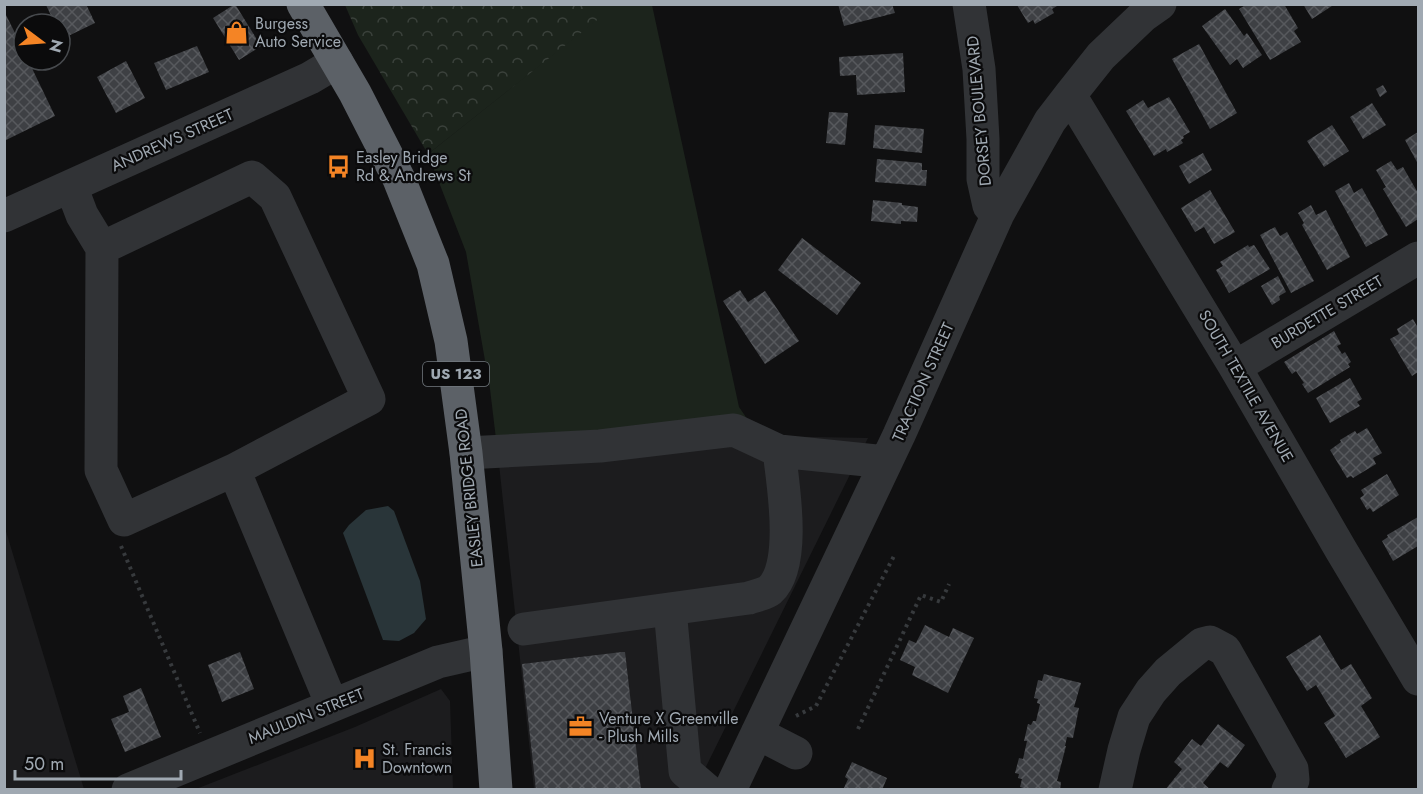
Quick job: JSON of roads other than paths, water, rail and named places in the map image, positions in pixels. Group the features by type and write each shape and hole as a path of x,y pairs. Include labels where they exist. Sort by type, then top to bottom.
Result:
{"highway":[{"name":"EASLEY BRIDGE ROAD","path":"303,4 337,62 399,179 433,264 451,341 466,453 486,651 496,789"}],"street":[{"name":"DORSEY BOULEVARD","path":"969,4 979,69 983,179 989,206 998,214"},
{"name":"TRACTION STREET","path":"730,789 886,462 998,214 1050,121 1070,95 1101,56 1143,16 1160,4"},
{"name":"ANDREWS STREET","path":"4,216 310,78 337,62"},
{"name":"SOUTH TEXTILE AVENUE","path":"1070,95 1235,366 1341,550 1419,679"},
{"path":"70,186 82,215 102,248 101,470 124,520 234,470 369,399 275,197 252,177 102,248"},
{"name":"BURDETTE STREET","path":"1235,366 1419,258"},
{"path":"466,453 600,446 734,430 779,451 886,462"},
{"path":"524,629 749,598 769,591 780,575 786,544 785,504 779,451"},
{"path":"234,470 332,705"},
{"path":"670,609 685,771 707,789"},
{"path":"1116,789 1134,717 1145,699 1168,672 1202,644 1210,642 1225,650 1292,769 1293,780 1288,789"},
{"name":"MAULDIN STREET","path":"128,789 438,662 486,651"},
{"path":"757,733 796,753"}],"place":[{"name":"Burgess Auto Service","path":"237,32"},
{"name":"Easley Bridge Rd & Andrews St","path":"338,166"},
{"name":"Venture X Greenville - Plush Mills","path":"581,727"},
{"name":"St. Francis Downtown","path":"364,758"}]}
